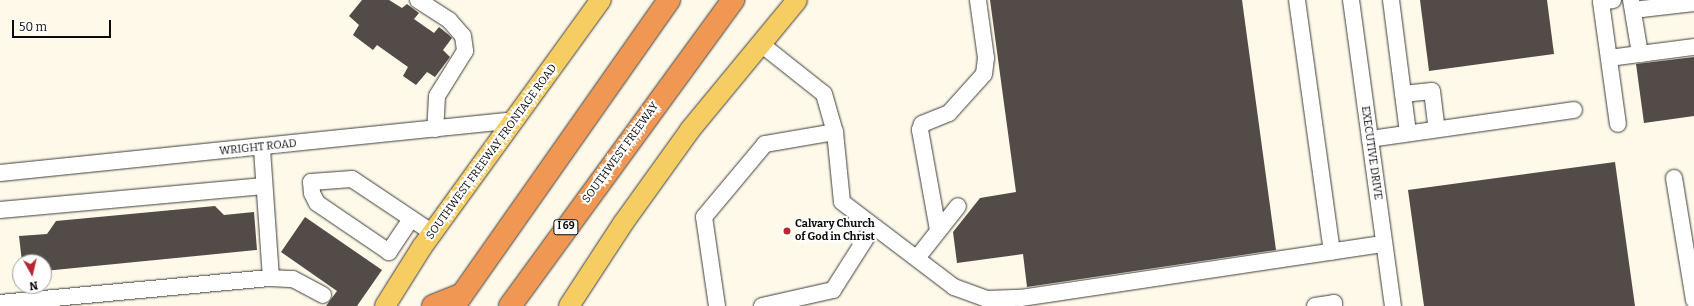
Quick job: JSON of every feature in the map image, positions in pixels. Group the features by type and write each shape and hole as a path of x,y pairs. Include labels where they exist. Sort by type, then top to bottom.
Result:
{"highway":[{"path":"433,306 458,300 669,0"},
{"name":"SOUTHWEST FREEWAY","path":"510,306 733,0"}],"main road":[{"name":"SOUTHWEST FREEWAY FRONTAGE ROAD","path":"384,306 433,233 516,120 601,0"},
{"path":"569,306 624,222 690,130 797,0"}],"street":[{"path":"418,0 449,20 463,36 466,51 437,96 435,129"},
{"path":"938,230 920,130 922,124 949,113 984,74 986,58 978,0"},
{"path":"1297,0 1332,252"},
{"name":"EXECUTIVE DRIVE","path":"1353,0 1393,306"},
{"path":"1391,0 1408,133"},
{"path":"1613,0 1601,2 1618,124"},
{"path":"1640,54 1632,5 1694,2"},
{"path":"761,44 824,94 835,132 842,202 954,287 987,299 1021,298 1384,244"},
{"path":"1609,58 1694,46"},
{"path":"1403,94 1432,91 1437,129"},
{"path":"1370,138 1574,110"},
{"name":"WRIGHT ROAD","path":"0,172 262,148 516,120"},
{"path":"717,306 704,217 764,144 835,132"},
{"path":"262,148 271,278"},
{"path":"1674,178 1694,300"},
{"path":"411,219 389,252 317,203 312,193 311,182 352,179 433,233"},
{"path":"0,210 264,186"},
{"path":"917,258 958,206"},
{"path":"762,306 832,290 873,227"},
{"path":"0,303 271,278 293,278 323,295"},
{"path":"1315,306 1334,303 1334,306"}],"building":[{"path":"362,0 389,0 402,8 407,4 419,13 414,19 434,33 439,27 452,38 443,50 450,57 435,77 427,72 416,85 403,76 408,67 377,45 373,50 353,35 359,25 349,16"},
{"path":"990,0 1242,0 1276,250 1027,287 1023,254 957,263 953,232 980,198 1016,192"},
{"path":"1420,0 1547,0 1554,54 1429,71"},
{"path":"1694,57 1694,116 1644,123 1636,64"},
{"path":"1615,162 1635,306 1424,306 1408,190"},
{"path":"215,206 224,215 254,212 257,250 52,270 52,254 21,254 19,236 47,234 56,221"},
{"path":"305,217 382,270 357,306 326,306 337,291 281,252"}],"place":[{"name":"Calvary Church of God in Christ","path":"787,231"}]}
